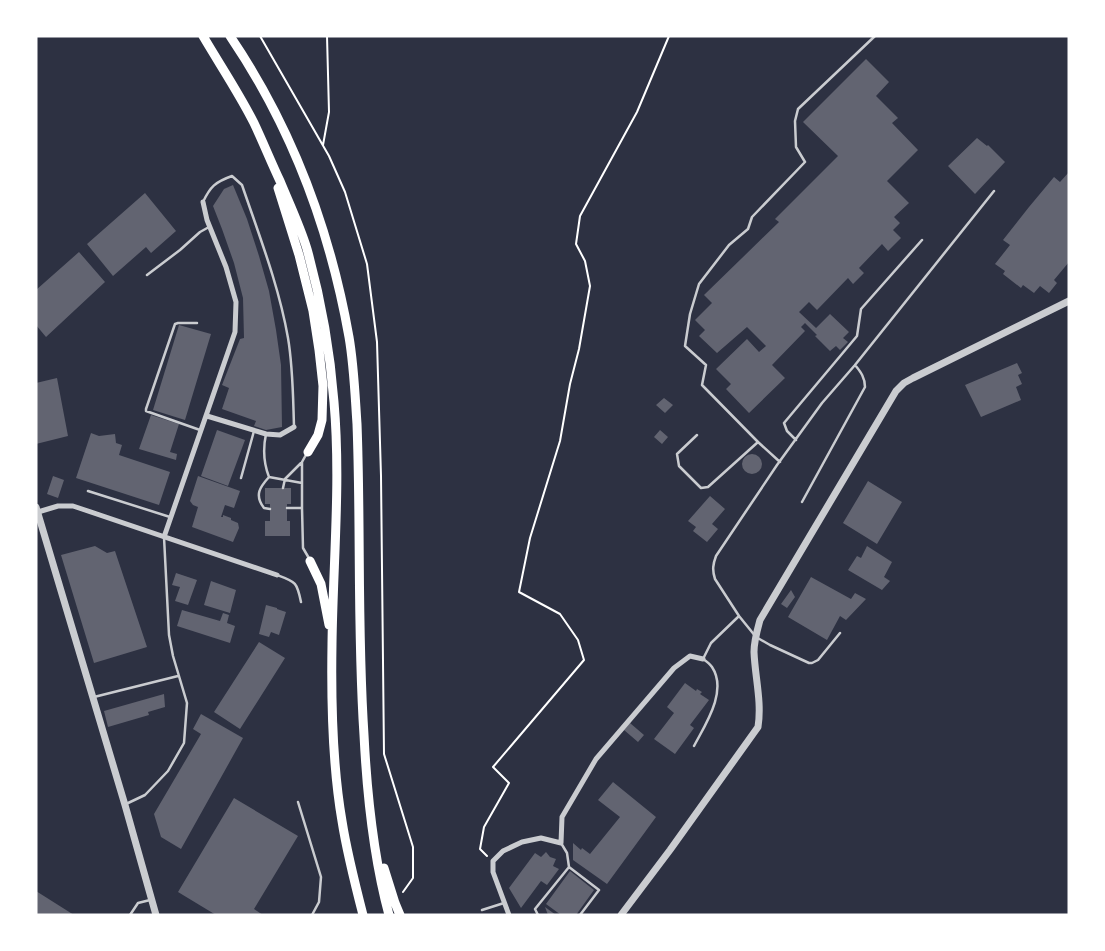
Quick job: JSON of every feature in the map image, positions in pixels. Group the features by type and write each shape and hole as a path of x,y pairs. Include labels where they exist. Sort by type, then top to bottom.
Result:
{"highway":[{"path":"203,36 254,122 306,248 320,302 330,358 337,436 337,505 332,644 332,721 335,768 342,822 353,879 363,915"},
{"path":"230,36 264,92 303,175 329,250 349,337 355,382 358,456 361,688 366,778 373,834 389,915"},
{"path":"270,159 281,202 299,255 313,311 320,350 323,386 322,420 318,436 308,452"},
{"path":"310,561 321,584 332,644"},
{"path":"373,834 400,915"}],"street":[{"path":"164,537 235,332 236,302 226,267 207,220 203,202"},
{"path":"621,915 758,727 760,714 754,652 760,620 896,391 913,378 1069,300"},
{"path":"207,416 254,432 266,434 280,435 294,427"},
{"path":"156,915 37,510 58,506 73,506 277,575"},
{"path":"509,915 493,872 493,861 503,851 522,842 541,838 561,843 562,817 596,759 674,668 690,656 703,658"}],"lane":[{"path":"780,462 702,385 706,366 685,346 690,314 699,284 729,245 748,229 752,217 805,162 796,147 795,121 798,110 875,36"},
{"path":"203,202 209,190 222,179 232,176 242,184 272,274 288,338 292,374 294,427"},
{"path":"840,633 818,660 812,663 756,637 739,616 715,579 713,565 716,556 822,403 855,365 994,191"},
{"path":"147,275 200,232 210,227"},
{"path":"796,440 786,431 784,423 857,336 861,309 922,240"},
{"path":"197,323 178,322 175,324 146,411 202,430"},
{"path":"802,502 865,387 865,380 855,365"},
{"path":"241,478 254,432"},
{"path":"266,434 265,459 269,477"},
{"path":"697,435 678,454 679,466 701,488 708,487 758,442"},
{"path":"283,488 285,479 302,462 308,452"},
{"path":"302,462 303,548 310,561"},
{"path":"269,477 302,483"},
{"path":"269,477 261,486 259,502 264,508 270,508"},
{"path":"88,491 172,517"},
{"path":"287,508 302,508"},
{"path":"125,805 145,794 168,771 184,743 188,703 173,656 169,635 164,537"},
{"path":"277,575 293,581 298,589 301,602"},
{"path":"694,746 712,712 716,696 717,680 712,668 703,658 711,643 739,616"},
{"path":"93,698 179,676"},
{"path":"298,802 321,877 319,902 312,915"},
{"path":"561,843 567,853 569,867 599,890 580,915"},
{"path":"538,915 535,908 569,867"},
{"path":"130,915 138,903 151,899"},
{"path":"482,910 504,903"}],"path":[{"path":"260,36 323,145 345,192 367,264 377,342 381,476 384,754 413,848 413,878 400,895"},
{"path":"323,145 329,112 327,36"},
{"path":"493,861 480,849 484,827 509,783 493,767 584,660 578,640 560,614 519,592 530,538 560,441 590,286 585,261 576,244 580,216 637,112 669,36"}],"building":[{"path":"866,59 889,82 876,96 898,118 892,123 918,150 887,181 909,203 894,217 900,223 893,230 901,238 888,251 882,244 859,268 864,273 853,284 848,278 817,310 809,302 799,312 816,328 830,314 849,332 843,338 848,342 840,350 836,346 830,351 805,323 801,327 805,331 772,365 785,378 749,413 726,389 731,384 716,369 747,339 759,352 766,346 747,327 717,353 699,336 705,330 695,320 712,303 704,295 779,222 775,219 838,156 803,122"},
{"path":"977,138 988,145 1005,162 975,194 948,166"},
{"path":"1069,172 1069,262 1054,280 1057,283 1049,293 1040,286 1034,293 1023,285 1021,288 1003,274 1005,271 995,264 1010,245 1003,240 1029,207 1054,177 1060,182"},
{"path":"233,185 247,219 269,291 281,365 282,427 266,430 254,426 256,421 222,409 229,388 222,385 240,339 244,338 243,298 234,263 213,206 224,189"},
{"path":"145,193 176,231 151,253 146,247 113,276 87,244"},
{"path":"79,252 105,282 46,337 36,325 36,290"},
{"path":"179,325 211,334 185,420 153,410"},
{"path":"1017,363 1022,373 1018,375 1022,384 1016,387 1021,400 981,417 965,385"},
{"path":"57,378 68,436 36,444 36,383"},
{"path":"664,398 673,405 665,413 656,405"},
{"path":"151,415 179,424 170,452 177,454 176,460 139,449"},
{"path":"217,430 245,440 228,486 201,476"},
{"path":"660,430 668,437 662,444 654,437"},
{"path":"91,433 99,436 115,434 116,443 122,445 119,455 170,472 159,505 76,478"},
{"path":"752,454 759,457 762,464 759,471 752,474 745,471 742,464 745,457"},
{"path":"53,476 64,480 58,498 47,494"},
{"path":"198,476 240,491 234,508 225,505 221,517 223,515 238,523 239,528 233,542 192,527 198,507 190,501"},
{"path":"868,481 902,502 877,544 843,523"},
{"path":"265,488 291,488 291,504 287,504 287,521 290,521 290,536 265,536 265,521 270,521 270,504 265,504"},
{"path":"710,496 725,509 712,524 718,529 707,542 693,531 696,527 688,521"},
{"path":"95,546 107,553 115,551 147,647 94,663 61,555"},
{"path":"867,546 892,562 884,577 890,581 882,590 848,570 857,556 861,558"},
{"path":"176,573 197,580 188,605 175,601 180,587 172,585"},
{"path":"811,577 851,599 855,593 866,599 846,620 840,616 827,640 788,617"},
{"path":"211,581 236,590 230,613 204,605"},
{"path":"791,590 795,597 787,608 781,604"},
{"path":"266,605 286,612 279,635 271,632 269,637 259,634"},
{"path":"182,610 220,621 223,613 229,615 227,623 235,626 230,643 177,626"},
{"path":"259,642 285,658 240,729 214,712"},
{"path":"685,683 696,691 697,689 702,692 700,694 709,700 690,725 694,728 675,754 654,739 674,713 667,707"},
{"path":"164,694 165,707 148,712 149,715 108,727 104,711"},
{"path":"201,714 243,738 181,849 161,837 154,814 201,734 193,729"},
{"path":"630,723 644,735 638,742 624,730"},
{"path":"613,782 656,817 607,884 573,860 573,843 581,850 582,848 590,854 620,817 598,800"},
{"path":"234,798 298,836 254,909 263,915 216,915 178,892"},
{"path":"546,852 550,857 556,859 553,866 559,869 547,885 541,881 521,908 509,888 535,853 541,857"},
{"path":"570,871 594,890 576,915 561,915 546,904"},
{"path":"36,891 74,915 36,915"},
{"path":"545,907 556,915 548,915"}]}
